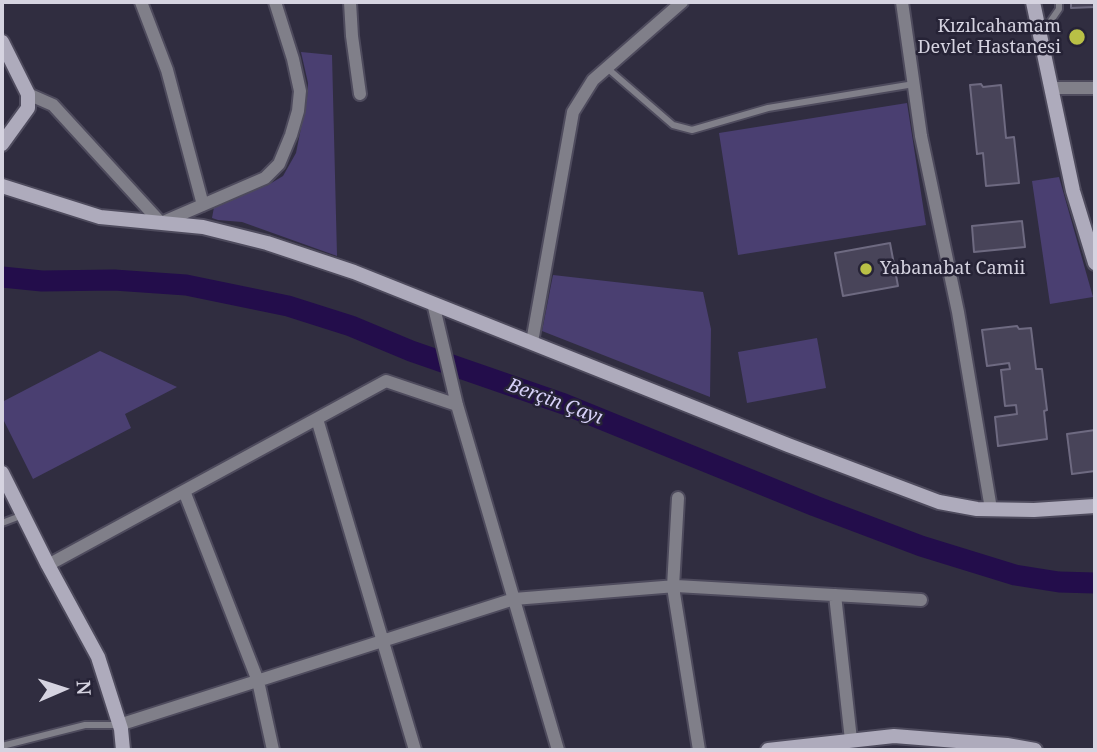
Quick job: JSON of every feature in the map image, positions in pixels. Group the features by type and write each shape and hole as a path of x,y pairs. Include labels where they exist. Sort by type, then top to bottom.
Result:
{"street":[{"path":"141,2 167,70 202,205"},
{"path":"161,223 265,178 279,164 298,111 300,91 275,2"},
{"path":"350,2 360,94"},
{"path":"532,342 573,112 593,80 682,2"},
{"path":"902,2 921,136 958,312 991,509"},
{"path":"1033,2 1073,191 1095,263"},
{"path":"2,42 28,94 27,108 2,144"},
{"path":"1051,88 1095,88"},
{"path":"28,94 53,105 161,223"},
{"path":"2,186 100,217 203,227 267,243 354,272 434,307 532,342 788,445 939,502 991,509 1034,510 1095,506"},
{"path":"434,307 456,401 558,750"},
{"path":"48,565 386,381 456,401"},
{"path":"317,419 415,750"},
{"path":"2,473 98,657 119,725 123,750"},
{"path":"184,491 258,681 273,750"},
{"path":"678,498 673,587 699,750"},
{"path":"119,725 514,599 673,587 921,600"},
{"path":"835,595 851,740"},
{"path":"768,750 894,736 1007,745 1035,750"}],"lane":[{"path":"1040,37 1059,9 1059,2"},
{"path":"607,68 673,125 692,130 768,108 914,84"},
{"path":"2,523 23,515"},
{"path":"2,746 85,726 119,725"}],"shaded area":[{"path":"301,52 332,55 337,256 242,222 212,218 214,207 230,196 268,185 283,176 296,153 308,83"},
{"path":"907,103 926,225 738,255 719,133"},
{"path":"1059,177 1093,297 1050,304 1032,181"},
{"path":"553,275 703,292 711,329 710,397 542,331"},
{"path":"817,338 826,388 747,403 738,352"},
{"path":"100,351 177,387 125,414 131,428 33,479 2,417 2,402"}],"building":[{"path":"1071,2 1095,2 1095,7 1071,8"},
{"path":"981,84 983,87 1001,85 1006,138 1014,137 1019,183 986,186 983,153 977,154 970,85"},
{"path":"1022,221 1025,247 974,252 972,226"},
{"name":"Yabanabat Camii","path":"890,243 898,286 843,296 835,253"},
{"path":"1017,326 1019,329 1031,328 1036,369 1042,369 1047,439 998,446 995,417 1017,414 1016,405 1005,406 1001,370 1010,369 1009,363 987,366 982,330"},
{"path":"1095,430 1095,471 1072,474 1067,434"}],"waterway":[{"name":"Berçin Çayı","path":"2,277 42,281 114,280 186,285 288,306 351,326 411,351 564,404 921,546 1015,575 1059,582 1095,583"}],"place":[{"name":"Kızılcahamam Devlet Hastanesi","path":"1077,37"},
{"name":"Yabanabat Camii","path":"866,269"}]}
